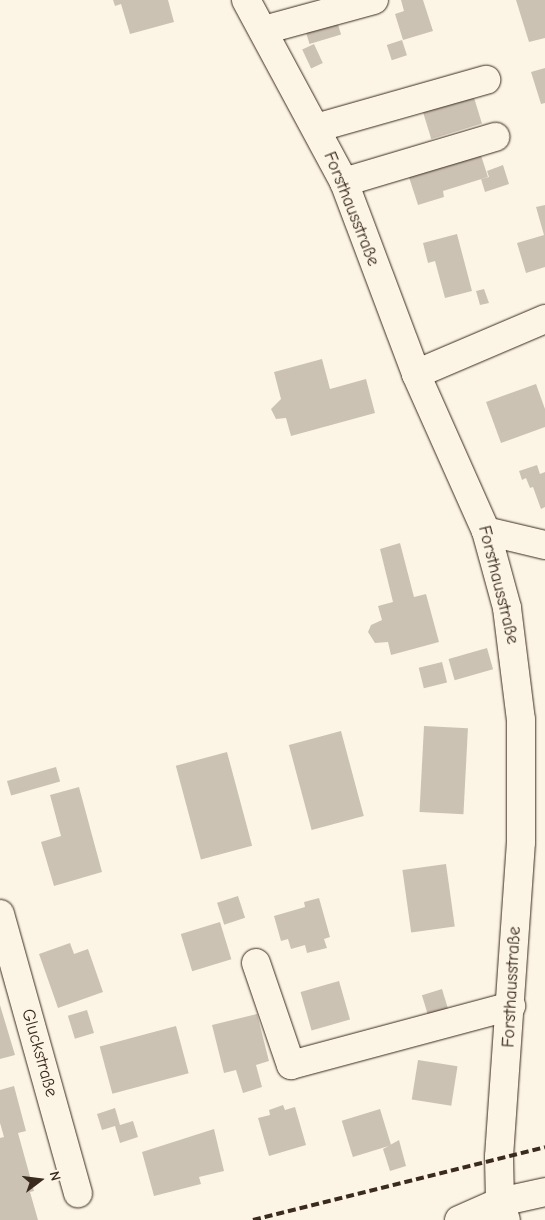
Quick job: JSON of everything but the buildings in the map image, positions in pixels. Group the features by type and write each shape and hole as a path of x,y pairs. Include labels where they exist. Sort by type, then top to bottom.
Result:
{"street":[{"name":"Forsthausstraße","path":"246,0 264,30 344,182 416,374 486,531 508,608 521,720 521,842 499,1157 503,1211"},
{"path":"264,30 374,0"},
{"path":"316,128 486,80"},
{"path":"344,182 495,137"},
{"path":"416,374 545,320"},
{"path":"486,531 545,545"},
{"name":"Gluckstraße","path":"0,914 78,1193"},
{"path":"256,964 290,1065 511,1006"},
{"path":"459,1220 503,1211 545,1192"}],"railway":[{"path":"253,1220 545,1147"}]}
